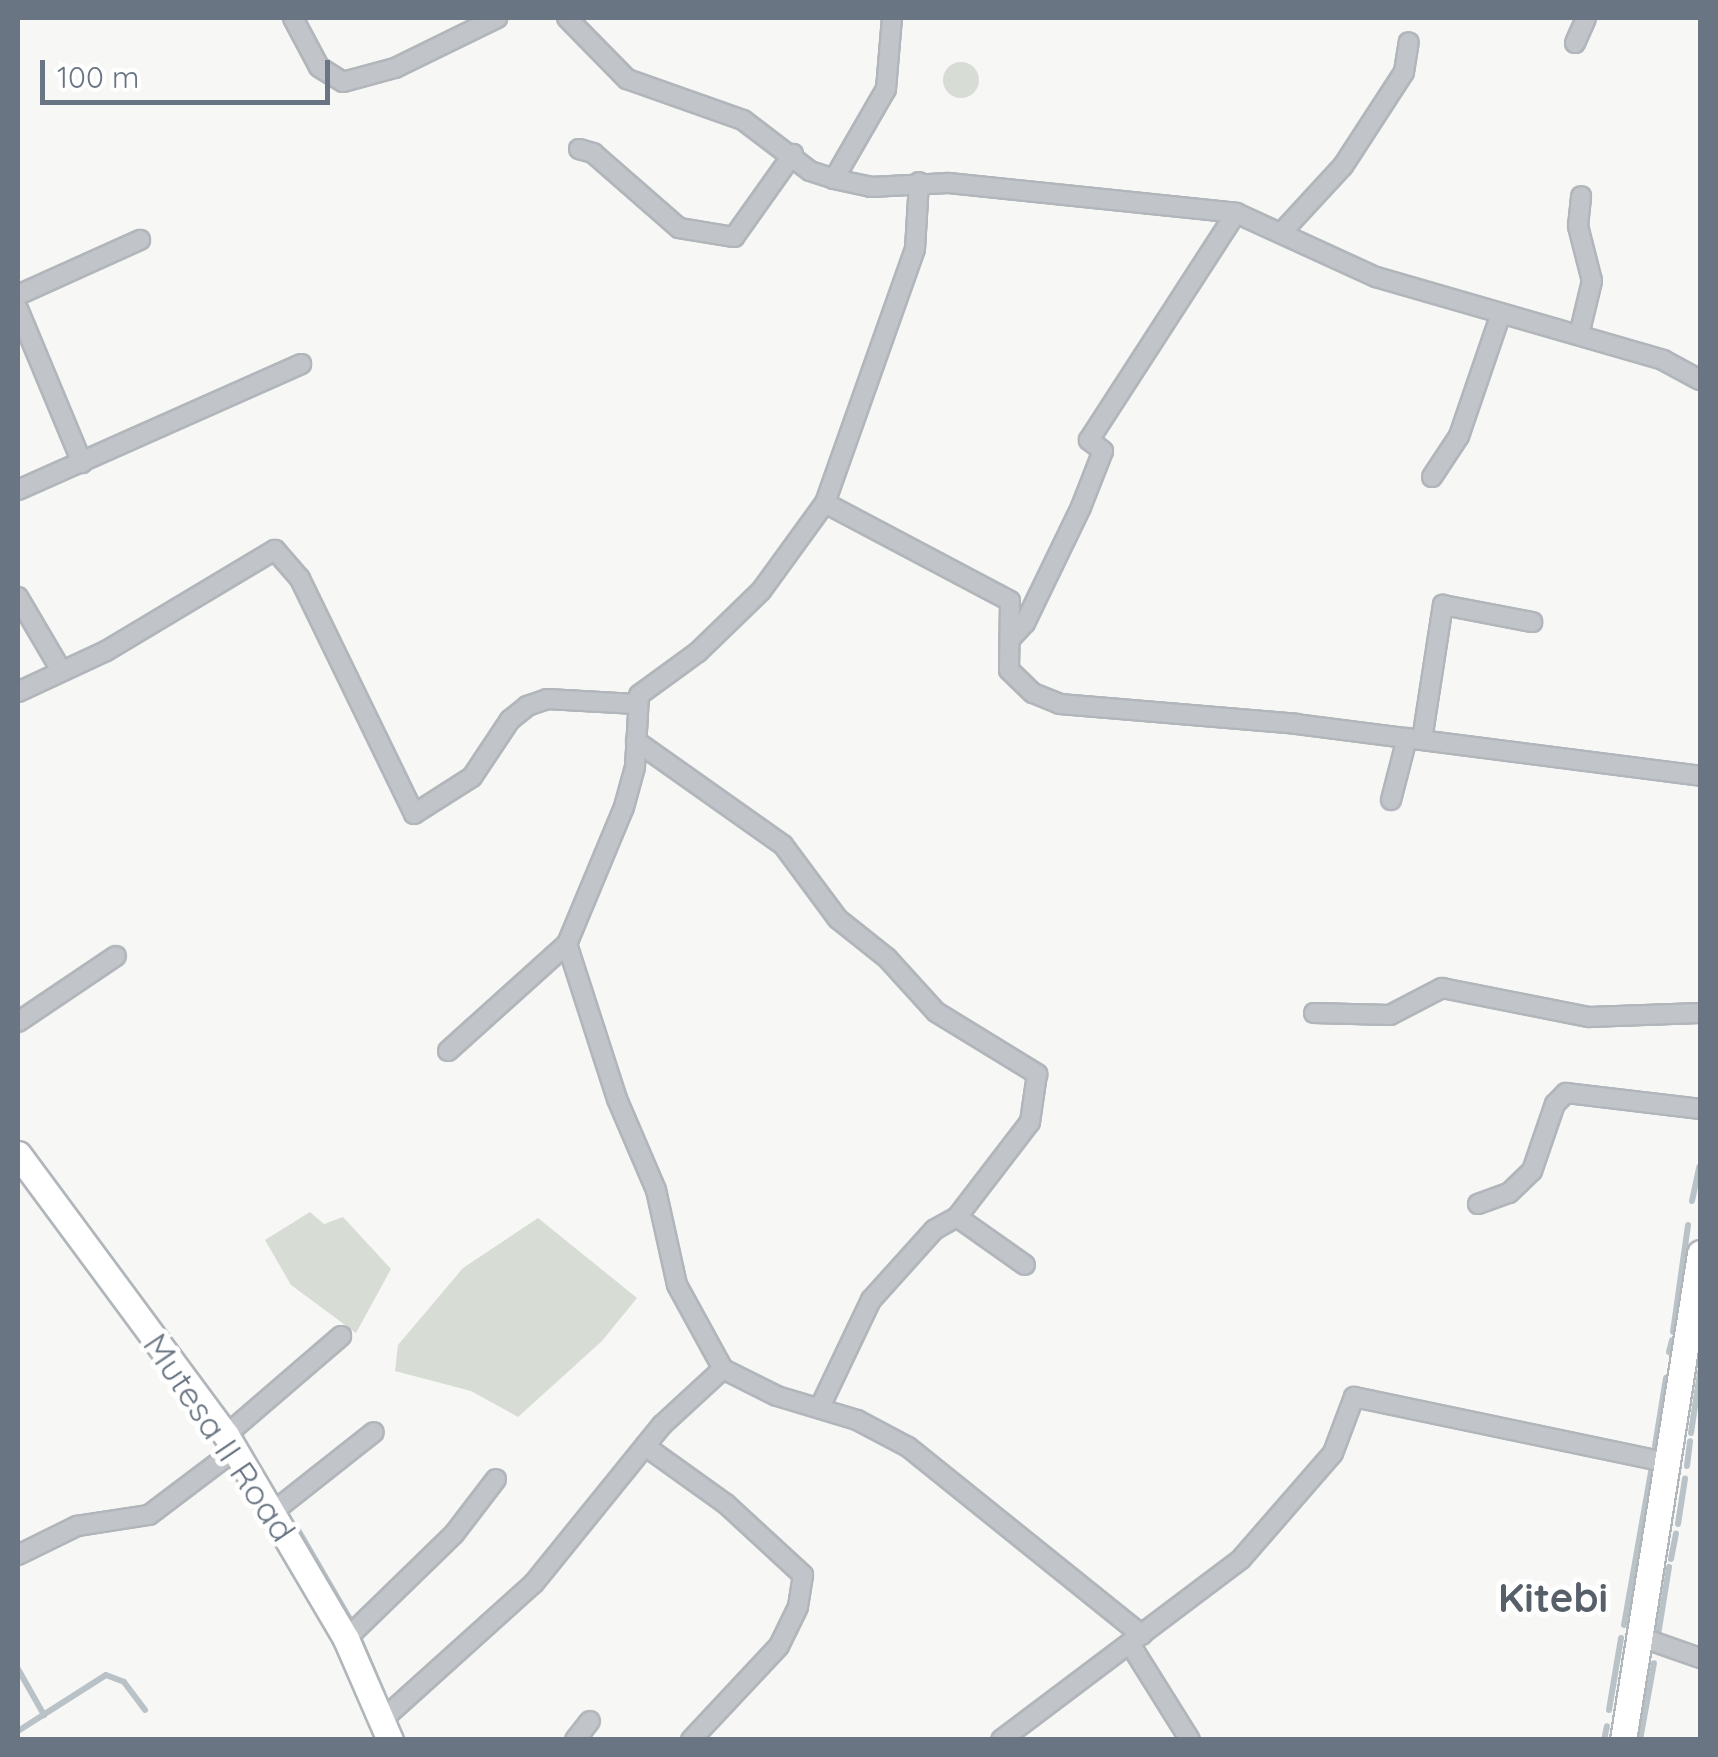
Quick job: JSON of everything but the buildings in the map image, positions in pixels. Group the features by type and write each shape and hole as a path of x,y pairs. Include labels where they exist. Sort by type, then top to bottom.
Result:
{"street":[{"path":"293,18 319,67 344,82 395,68 497,18"},
{"path":"567,18 628,79 743,120 793,154 810,171 834,179 871,187 919,182 1236,212 1376,277 1500,316 1663,360 1700,380"},
{"path":"834,179 886,89 892,18"},
{"path":"1575,43 1586,18"},
{"path":"1282,232 1344,166 1404,72 1410,42"},
{"path":"579,149 593,153 679,228 734,237 793,154"},
{"path":"18,692 59,668 106,651 274,550 300,580 414,814 472,777 510,720 528,706 548,699 636,704 761,590 825,504 915,249 919,182"},
{"path":"1579,335 1592,281 1578,226 1582,196"},
{"path":"1008,640 1025,623 1081,507 1103,451 1089,440 1236,212"},
{"path":"18,296 140,240"},
{"path":"18,309 82,463"},
{"path":"1432,477 1459,436 1500,316"},
{"path":"18,490 301,364"},
{"path":"825,504 1010,601 1008,640 1015,681 1060,704 1414,739 1700,776"},
{"path":"18,597 59,668"},
{"path":"1390,800 1414,739 1444,605 1532,622"},
{"path":"448,1051 568,944 624,807 636,740 636,704"},
{"path":"636,740 783,845 838,919 887,958 936,1012 1037,1074 1030,1122 957,1217 934,1230 871,1300 820,1407"},
{"path":"568,944 617,1099 656,1190 677,1284 723,1369 777,1396 820,1407 908,1447 1136,1640 1190,1740"},
{"path":"18,1022 116,956"},
{"path":"1314,1012 1390,1015 1442,988 1589,1017 1700,1013"},
{"path":"1478,1204 1509,1192 1532,1171 1556,1104 1566,1093 1700,1108"},
{"name":"Mutesa II Road","path":"22,1169 231,1442 346,1639 387,1729"},
{"path":"957,1217 1025,1265"},
{"path":"1623,1740 1700,1253"},
{"path":"18,1555 77,1526 149,1515 342,1336"},
{"path":"387,1729 534,1583 645,1446 723,1369"},
{"path":"1001,1740 1241,1559 1282,1517 1334,1453 1354,1398 1668,1462"},
{"path":"274,1511 374,1432"},
{"path":"645,1446 726,1504 803,1575 798,1608 779,1646 691,1740"},
{"path":"346,1639 444,1544 496,1479"},
{"path":"1640,1638 1700,1658"},
{"path":"575,1740 590,1721"}],"shaded area":[{"path":"961,62 973,68 979,80 973,92 961,98 949,92 943,80 949,68"},
{"path":"310,1212 324,1224 343,1217 391,1269 356,1333 291,1285 265,1240"},
{"path":"538,1218 637,1298 602,1341 518,1417 471,1391 395,1371 398,1345 463,1268"}],"waterway":[{"path":"1692,1201 1699,1167"},
{"path":"1673,1332 1688,1225"},
{"path":"1669,1352 1672,1340"},
{"path":"1691,1433 1700,1372"},
{"path":"1655,1446 1666,1378"},
{"path":"1687,1466 1690,1441"},
{"path":"1624,1625 1652,1467"},
{"path":"1678,1524 1685,1479"},
{"path":"297,1528 354,1626"},
{"path":"1671,1559 1676,1533"},
{"path":"1658,1635 1669,1567"},
{"path":"359,1637 383,1693"},
{"path":"1609,1710 1621,1638"},
{"path":"1640,1740 1654,1663"},
{"path":"18,1669 44,1715"},
{"path":"18,1731 106,1675 124,1682 145,1710"},
{"path":"1604,1740 1607,1726"}],"district":[{"name":"Kitebi","path":"1553,1597"}]}
